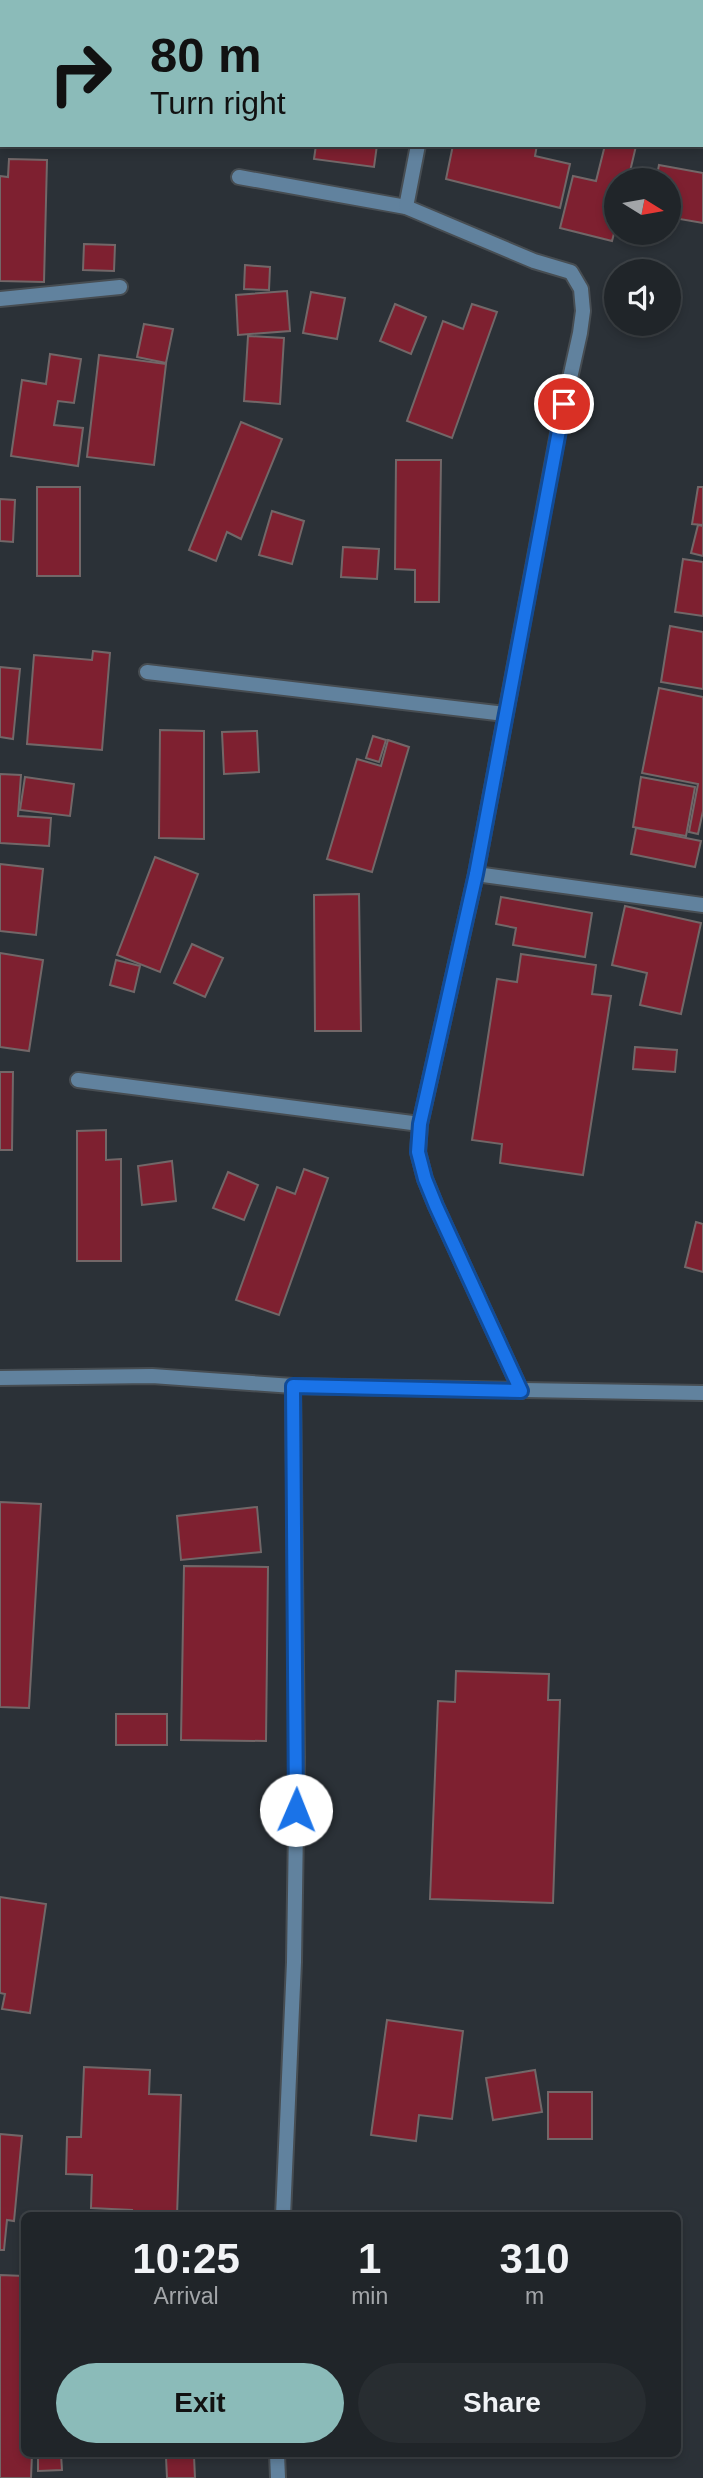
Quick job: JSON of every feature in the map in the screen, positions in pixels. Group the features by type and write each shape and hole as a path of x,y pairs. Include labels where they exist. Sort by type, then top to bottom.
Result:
{"street":[{"path":"406,207 418,147"},
{"path":"239,177 406,207 534,261 571,272 581,289 583,311 580,333 559,428 476,874 420,1124 418,1152 425,1179 521,1391"},
{"path":"0,299 120,287"},
{"path":"147,672 505,714"},
{"path":"476,874 703,905"},
{"path":"78,1080 420,1124"},
{"path":"0,1378 152,1376 293,1386 703,1393"},
{"path":"283,2212 294,1962 297,1757 293,1386"},
{"path":"277,2457 278,2478"}],"building":[{"path":"316,147 377,147 374,167 314,159"},
{"path":"453,147 537,147 535,156 570,164 560,208 446,179"},
{"path":"604,147 636,147 631,168 604,168 604,239 560,228 573,176 596,181"},
{"path":"9,159 47,160 44,282 0,281 0,176 8,177"},
{"path":"681,169 703,173 703,223 681,219"},
{"path":"84,244 115,245 114,271 83,270"},
{"path":"245,265 270,267 269,290 244,289"},
{"path":"287,291 290,331 238,335 236,295"},
{"path":"311,292 345,298 337,339 303,333"},
{"path":"395,304 426,317 411,354 380,341"},
{"path":"472,304 497,312 452,438 407,421 443,321 463,329"},
{"path":"144,324 173,329 166,363 137,357"},
{"path":"248,336 284,338 280,404 244,401"},
{"path":"50,354 81,359 74,403 58,401 54,425 83,428 78,466 11,456 22,380 46,384"},
{"path":"99,355 166,364 154,465 87,457"},
{"path":"241,422 282,439 241,539 227,532 216,561 189,550"},
{"path":"396,460 441,460 439,602 415,602 415,570 395,569"},
{"path":"37,487 80,487 80,576 37,576"},
{"path":"698,487 703,487 703,525 692,524"},
{"path":"0,499 15,500 13,542 0,541"},
{"path":"272,511 304,521 292,564 259,555"},
{"path":"698,525 703,526 703,556 691,553"},
{"path":"343,547 379,549 377,579 341,577"},
{"path":"683,559 703,562 703,616 675,612"},
{"path":"670,626 703,632 703,689 661,682"},
{"path":"93,651 110,653 102,750 27,744 34,655 92,660"},
{"path":"0,667 20,669 13,739 0,737"},
{"path":"659,688 703,697 703,811 698,834 689,832 698,784 642,773"},
{"path":"160,730 204,731 204,839 159,838"},
{"path":"257,731 259,772 224,774 222,732"},
{"path":"373,736 386,740 379,762 366,758"},
{"path":"388,740 409,747 372,872 327,859 357,759 381,766"},
{"path":"0,774 21,775 18,816 51,818 49,846 0,843"},
{"path":"25,777 74,784 70,816 20,810"},
{"path":"641,777 695,787 686,836 633,827"},
{"path":"636,828 701,841 695,867 631,854"},
{"path":"155,857 198,874 160,972 117,955"},
{"path":"0,864 43,869 36,935 0,931"},
{"path":"359,894 361,1031 315,1031 314,895"},
{"path":"501,897 592,913 585,957 513,945 516,928 496,924"},
{"path":"625,906 701,923 681,1014 640,1005 647,973 612,965"},
{"path":"192,944 223,958 205,997 174,983"},
{"path":"0,953 43,960 29,1051 0,1047"},
{"path":"521,954 596,965 592,994 611,996 583,1175 500,1163 502,1144 472,1140 497,979 517,982"},
{"path":"116,960 140,966 134,992 110,985"},
{"path":"635,1047 677,1050 675,1072 633,1069"},
{"path":"0,1072 13,1072 12,1150 0,1150"},
{"path":"106,1130 106,1160 121,1159 121,1261 77,1261 77,1131"},
{"path":"172,1161 176,1201 142,1205 138,1166"},
{"path":"304,1169 328,1178 279,1315 236,1300 277,1187 295,1194"},
{"path":"228,1172 258,1185 244,1220 213,1208"},
{"path":"696,1222 703,1224 703,1272 685,1267"},
{"path":"0,1502 41,1504 29,1708 0,1707"},
{"path":"257,1507 261,1552 181,1560 177,1516"},
{"path":"184,1566 268,1567 266,1741 181,1740"},
{"path":"456,1671 549,1674 548,1700 560,1700 553,1903 430,1899 438,1701 455,1702"},
{"path":"116,1714 167,1714 167,1745 116,1745"},
{"path":"0,1897 46,1904 30,2013 2,2009 5,1994 0,1993"},
{"path":"387,2020 463,2031 452,2119 419,2115 416,2141 371,2135"},
{"path":"84,2067 150,2070 149,2094 181,2095 177,2212 91,2208 92,2175 66,2174 67,2137 81,2137"},
{"path":"535,2070 542,2112 493,2120 486,2078"},
{"path":"548,2092 592,2092 592,2139 548,2139"},
{"path":"0,2134 22,2136 14,2221 7,2220 4,2250 0,2250"},
{"path":"0,2275 21,2276 21,2457 32,2457 31,2478 0,2478"},
{"path":"38,2457 61,2457 62,2470 38,2471"},
{"path":"166,2457 194,2457 195,2478 167,2478"}],"route":[{"path":"296,1810 293,1386 521,1391 436,1206 418,1152 426,1091 476,874 564,404"}]}
